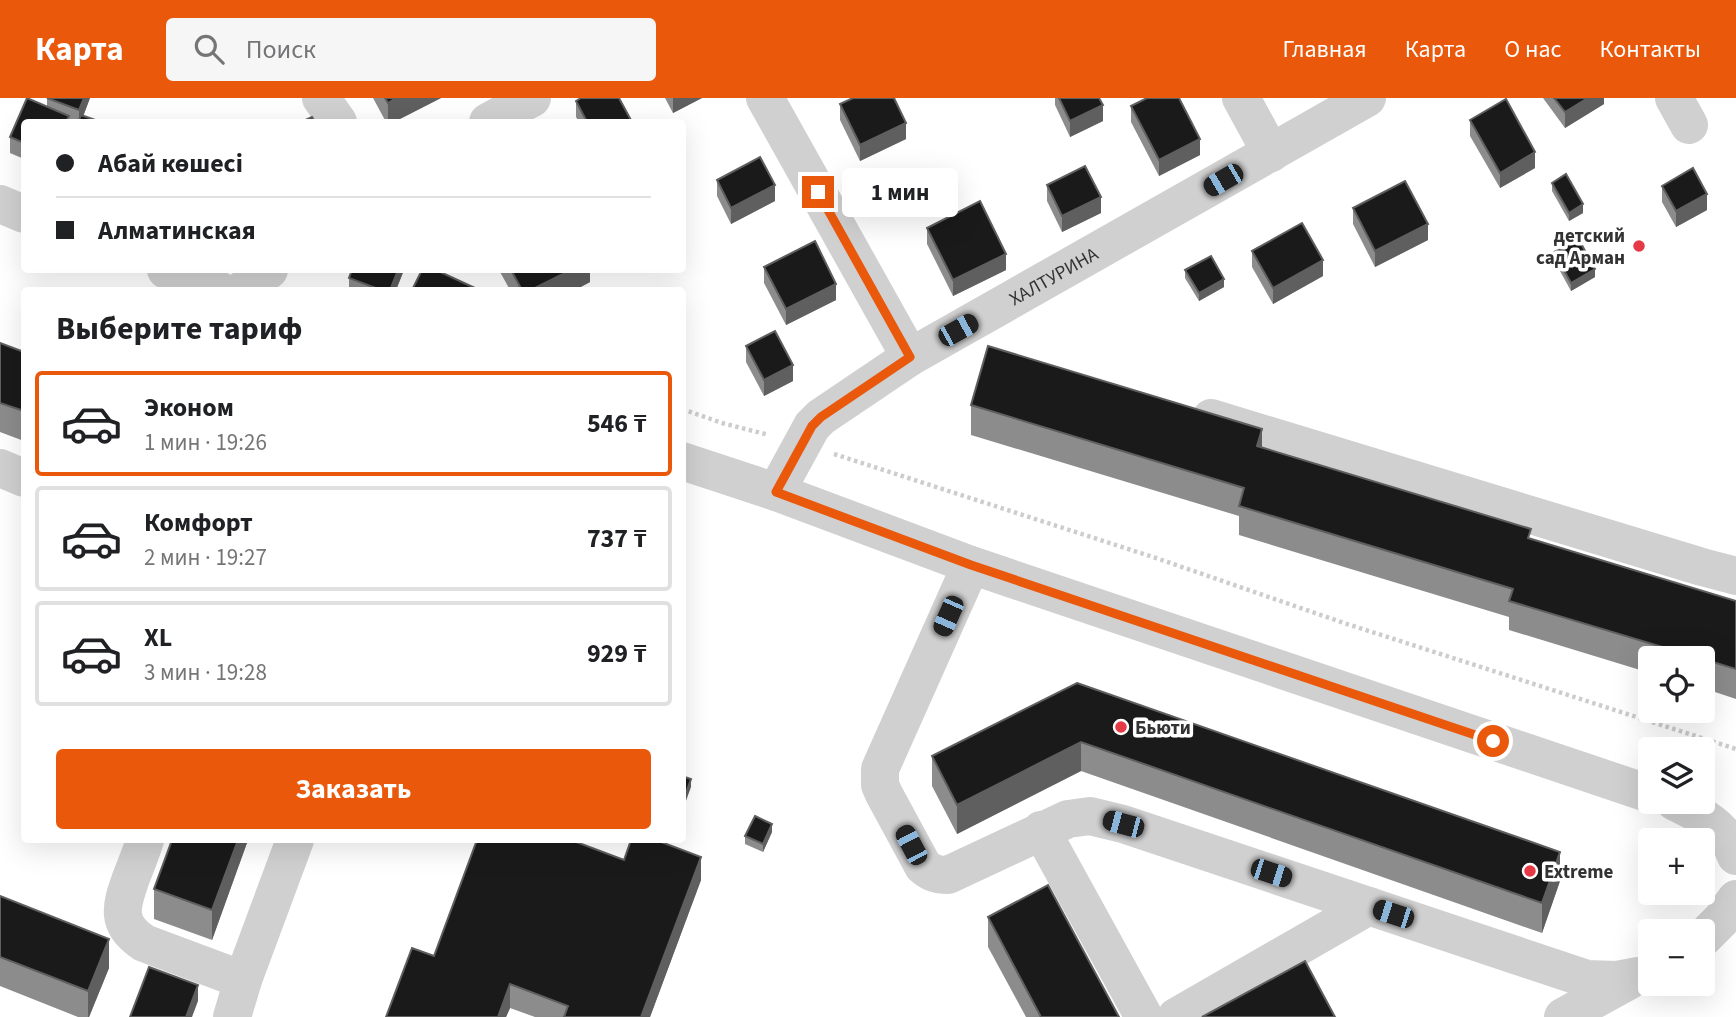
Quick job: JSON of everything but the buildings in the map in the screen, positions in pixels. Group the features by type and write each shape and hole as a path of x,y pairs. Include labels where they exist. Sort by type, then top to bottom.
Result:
{"street":[{"path":"321,98 336,119"},
{"path":"494,119 532,98"},
{"path":"765,98 910,357"},
{"path":"1241,98 1270,153"},
{"name":"ХАЛТУРИНА","path":"776,492 812,426 821,417 910,357 1367,98"},
{"path":"0,204 21,213"},
{"path":"174,273 211,287"},
{"path":"246,287 265,273"},
{"path":"1174,406 1702,568 1736,576"},
{"path":"686,462 776,492 971,565 1638,790"},
{"path":"0,468 21,477"},
{"path":"971,565 880,768 880,785 923,866 930,872 948,875 1068,818 1090,816 1123,824 1587,979 1618,980 1638,975"},
{"path":"1699,814 1726,836 1736,856"},
{"path":"1715,814 1736,820"},
{"path":"1041,831 1144,1017"},
{"path":"144,843 123,901 122,914 132,935 144,943 243,980"},
{"path":"232,1017 243,980 295,843"},
{"path":"1715,927 1736,899"},
{"path":"1176,1017 1369,906"},
{"path":"1715,934 1736,924"},
{"path":"1535,961 1548,984 1550,1004 1545,1017"},
{"path":"1563,1017 1638,976"}],"path":[{"path":"686,410 722,423 802,443 1156,558 1344,623 1736,749"}],"place":[{"name":"детский сад Арман","path":"1639,246"},
{"name":"Бьюти","path":"1121,727"},
{"name":"Extreme","path":"1530,871"}],"route":[{"path":"818,192 910,357 821,417 812,426 776,492 971,565 1493,741"}]}
